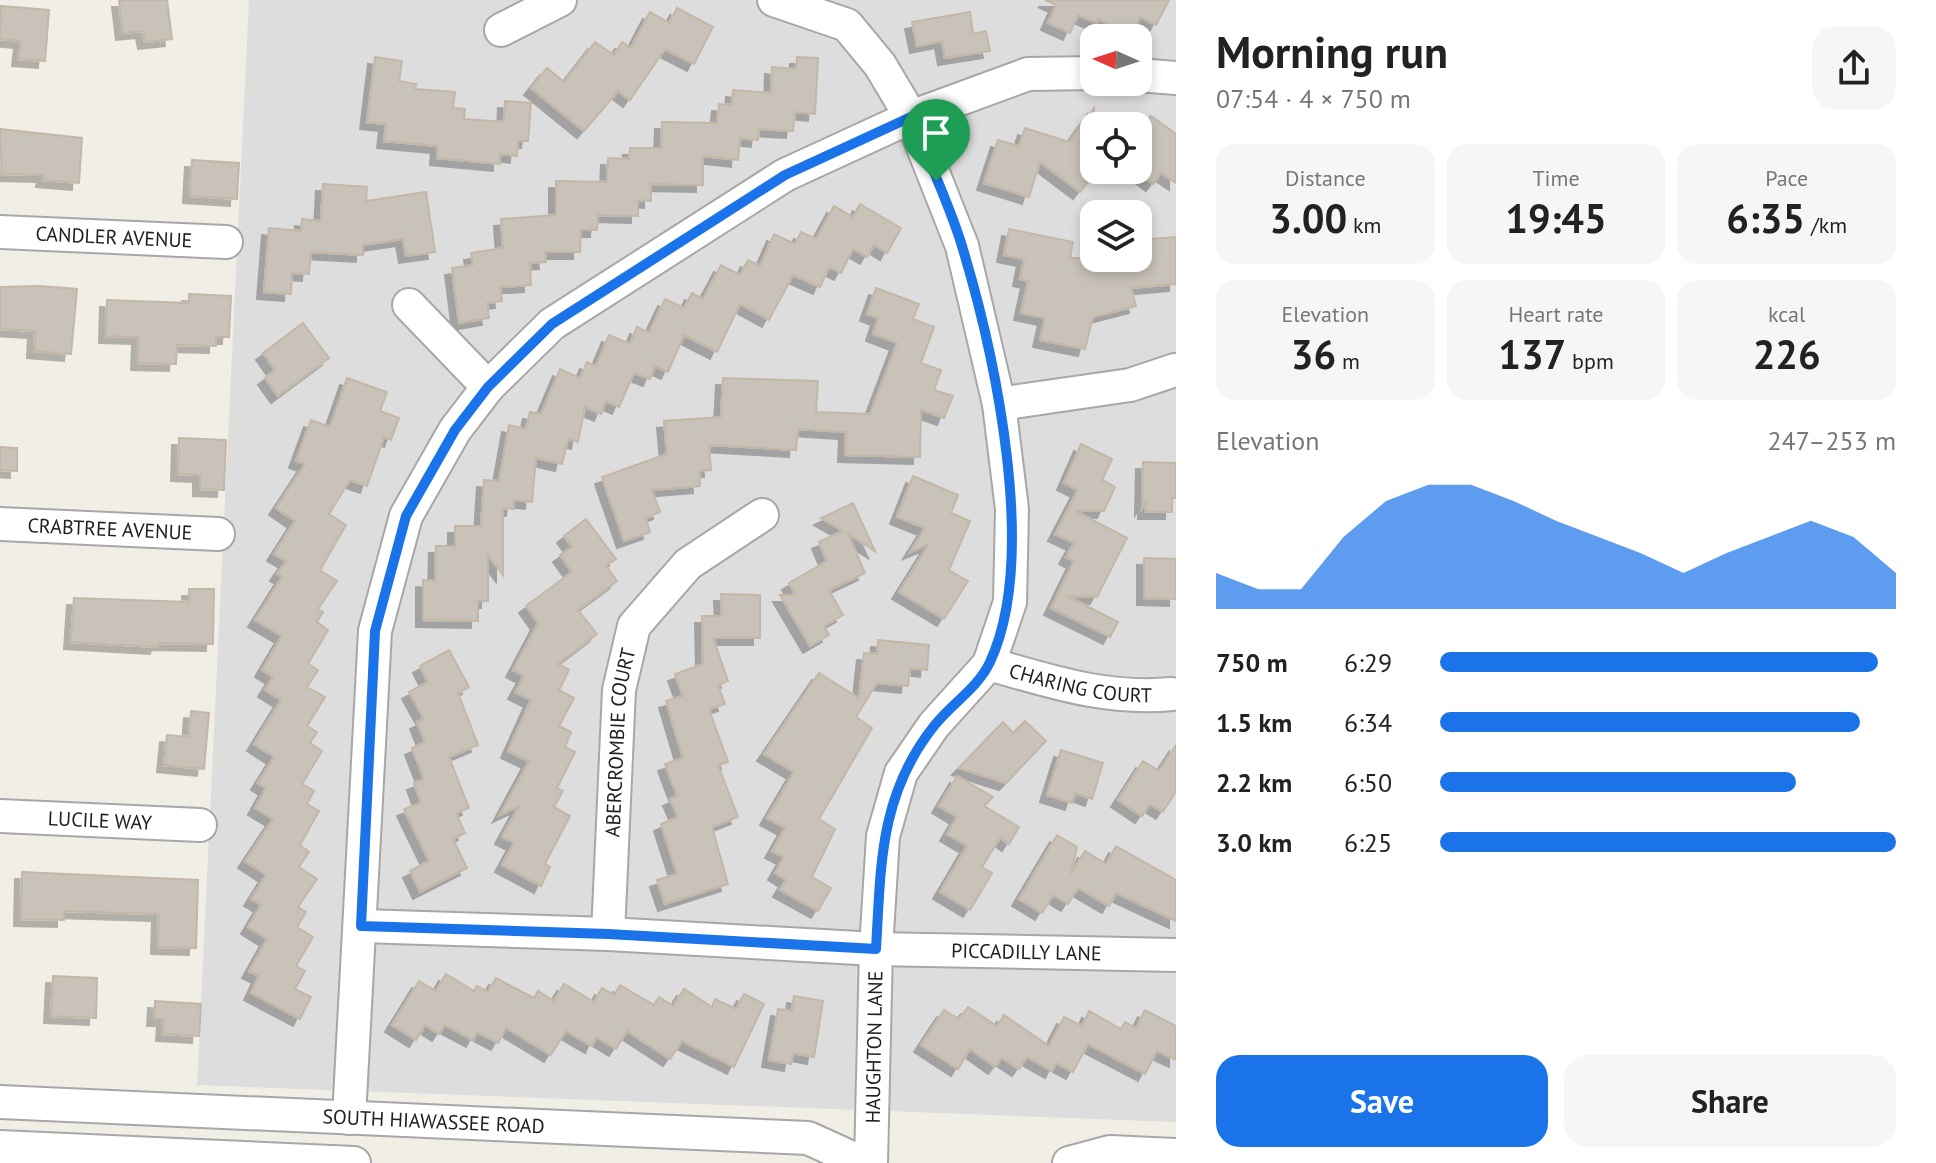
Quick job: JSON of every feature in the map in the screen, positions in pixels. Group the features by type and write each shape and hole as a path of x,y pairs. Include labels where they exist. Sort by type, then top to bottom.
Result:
{"street":[{"path":"501,30 560,0"},
{"name":"HAUGHTON LANE","path":"774,0 847,25 880,65 911,117 962,246 999,404 1012,509 1010,602 989,664 934,725 901,773 883,836 876,949 871,1163"},
{"path":"349,1118 375,631 406,516 455,430 488,387 552,324 785,175 911,117 1028,74 1080,73"},
{"path":"1152,76 1176,78"},
{"name":"CANDLER AVENUE","path":"0,232 226,242"},
{"path":"409,305 488,387"},
{"path":"999,404 1130,385 1175,370"},
{"name":"ABERCROMBIE COURT","path":"608,934 619,690 634,626 688,564 762,515"},
{"name":"CRABTREE AVENUE","path":"0,524 218,534"},
{"name":"CHARING COURT","path":"989,664 1079,689 1130,698 1172,694"},
{"name":"LUCILE WAY","path":"0,816 200,825"},
{"name":"PICCADILLY LANE","path":"361,926 608,934 876,949 1176,955"},
{"name":"SOUTH HIAWASSEE ROAD","path":"0,1102 808,1138 863,1163"},
{"path":"0,1147 354,1163"},
{"path":"1069,1163 1110,1152 1176,1155"}],"shaded area":[{"path":"249,0 1176,0 1176,1122 197,1085"}],"building":[{"path":"119,0 167,0 172,39 145,42 143,31 123,33"},
{"path":"1045,0 1169,0 1156,25 1140,17 1137,24 1108,24 1078,15 1070,33 1048,23 1056,5"},
{"path":"1,6 49,10 45,61 19,59 21,41 0,39"},
{"path":"677,8 713,27 694,64 665,49 630,100 618,91 584,131 531,88 547,68 564,82 595,42 614,55 622,42 631,48 650,12 669,23"},
{"path":"970,12 973,34 986,31 990,51 945,58 942,41 917,46 912,22"},
{"path":"375,57 402,61 399,81 416,84 415,89 455,92 453,108 465,109 464,119 504,122 505,101 531,103 528,141 518,141 517,156 500,154 500,164 437,158 438,146 384,141 386,124 367,122"},
{"path":"797,57 818,58 815,114 795,112 793,131 759,129 758,140 740,138 738,160 703,156 703,185 651,184 651,201 638,200 638,216 598,215 597,230 581,230 580,252 545,252 546,262 530,263 531,285 500,287 502,301 487,303 489,318 459,323 452,268 473,265 471,253 503,248 501,219 556,215 556,181 607,182 608,158 629,159 630,148 661,148 662,122 717,123 719,104 732,105 733,90 771,93 772,67 796,69"},
{"path":"1152,117 1176,134 1176,183 1161,173 1153,184"},
{"path":"1080,127 1080,184 1086,184 1080,192 1040,162 1029,197 984,183 998,140 1019,146 1025,128 1069,142"},
{"path":"0,129 82,138 79,183 43,180 44,175 2,174"},
{"path":"192,160 239,163 237,199 190,196"},
{"path":"323,184 367,187 366,201 426,192 435,252 406,256 403,239 363,245 363,255 311,252 309,274 292,273 291,294 264,292 269,228 301,231 302,219 321,221"},
{"path":"860,204 901,228 887,253 874,245 867,257 853,249 841,273 829,267 820,287 793,275 769,320 740,304 717,352 684,335 668,372 655,366 650,379 634,373 619,407 606,401 601,414 585,407 578,442 568,439 562,464 536,458 532,502 514,500 513,509 503,508 503,575 488,555 488,601 478,601 478,621 423,620 423,580 435,581 436,546 455,546 455,526 481,526 484,480 499,481 509,425 526,429 530,412 541,414 560,369 580,378 587,362 596,366 609,335 630,344 637,327 649,333 665,299 684,308 692,293 703,299 721,265 740,275 748,260 760,266 774,234 795,244 801,232 816,239 834,206 853,217"},
{"path":"1009,229 1073,242 1070,258 1080,258 1080,272 1152,272 1152,239 1176,237 1176,284 1131,288 1136,306 1093,317 1085,349 1040,340 1045,318 1021,313 1028,281 1020,279 1024,259 1004,255"},
{"path":"0,287 77,289 71,354 34,351 35,331 0,329"},
{"path":"876,288 919,304 913,319 934,327 921,363 941,370 934,390 953,396 944,418 921,410 920,457 845,455 846,432 798,429 796,450 709,445 711,470 699,471 700,486 652,490 660,512 646,518 650,532 624,541 602,477 667,454 664,421 721,417 723,378 818,381 816,412 870,414 897,343 873,334 878,318 867,314"},
{"path":"189,294 231,296 229,337 216,337 216,346 177,345 176,364 138,363 139,337 106,336 107,300 189,303"},
{"path":"303,323 329,358 278,396 265,378 275,370 263,353"},
{"path":"347,378 387,392 380,411 399,418 391,440 384,437 367,486 350,480 329,514 346,525 320,570 337,581 318,609 323,612 317,622 328,630 308,664 318,670 307,687 325,697 307,726 317,732 310,743 322,751 302,784 314,791 307,804 319,811 300,845 309,852 299,867 317,879 298,907 306,912 297,927 313,937 296,966 305,971 295,989 311,997 300,1019 251,993 259,976 249,971 267,939 248,927 261,905 251,899 266,875 245,861 273,819 255,808 266,788 258,783 274,757 254,744 281,700 265,690 273,677 262,670 282,636 255,620 282,577 277,574 286,561 274,554 295,521 276,508 305,464 296,461 311,420 330,427"},
{"path":"179,438 226,440 224,490 200,489 200,475 178,474"},
{"path":"1081,444 1112,459 1102,480 1115,487 1104,511 1075,511 1127,538 1097,597 1067,596 1118,622 1110,637 1051,608 1074,561 1066,557 1074,543 1055,534 1078,490 1064,483"},
{"path":"0,447 17,448 17,471 0,470"},
{"path":"1143,462 1176,463 1176,498 1172,498 1172,512 1145,512 1145,503 1142,508"},
{"path":"913,476 958,495 951,513 970,521 949,570 968,581 944,619 899,592 929,544 910,552 925,528 897,517"},
{"path":"853,503 875,551 848,534 865,573 829,590 843,615 824,626 829,635 810,646 780,595 795,595 789,583 827,561 819,542 843,531 821,518"},
{"path":"586,519 616,559 606,566 617,581 578,610 597,634 558,664 569,670 559,690 574,698 559,726 571,732 565,747 575,752 557,788 563,791 554,807 570,816 545,864 550,867 541,886 502,865 514,843 502,837 519,806 500,815 529,761 508,751 531,700 515,692 524,676 513,670 538,623 526,606 572,572 560,555 572,547 564,536"},
{"path":"1144,558 1176,559 1176,599 1144,598"},
{"path":"189,589 214,589 213,644 158,643 157,647 71,642 74,598 189,602"},
{"path":"721,594 760,595 760,638 713,638 728,681 718,685 725,704 709,709 728,762 718,765 738,817 712,827 728,884 665,904 657,880 677,874 661,824 678,817 670,799 677,796 665,764 683,758 666,701 683,696 675,674 703,664 702,616 722,616"},
{"path":"878,640 929,645 927,670 910,668 908,686 877,683 856,717 872,728 819,819 835,829 812,877 831,888 818,911 780,890 786,880 775,873 784,857 772,851 785,828 767,818 794,772 764,754 819,673 859,698 864,653 877,654"},
{"path":"449,650 469,687 458,693 478,745 449,757 469,808 456,813 465,833 453,839 467,868 420,892 410,871 429,861 404,809 421,803 414,783 424,779 412,748 425,742 417,722 424,719 409,692 428,682 420,666"},
{"path":"191,711 209,713 204,769 164,765 167,735 189,737"},
{"path":"1025,721 1046,741 1006,783 959,768 1003,722 1013,733"},
{"path":"1176,745 1176,791 1163,812 1150,804 1142,816 1118,800 1143,761 1159,771"},
{"path":"1061,750 1103,763 1092,799 1075,793 1072,803 1047,795"},
{"path":"957,776 993,797 984,806 1019,827 1009,844 1000,838 982,867 992,873 970,910 940,892 967,846 947,834 957,817 939,806"},
{"path":"1057,835 1077,847 1071,874 1085,851 1106,864 1116,846 1176,880 1176,921 1116,893 1109,906 1078,888 1068,904 1053,895 1042,913 1019,899"},
{"path":"22,872 198,880 196,948 158,947 159,914 64,911 64,920 21,919"},
{"path":"446,974 474,991 477,986 488,992 496,978 534,998 538,991 554,1001 564,984 594,1002 602,988 614,995 620,985 654,1005 659,997 673,1006 684,989 712,1007 715,999 736,1009 744,994 764,1004 734,1067 682,1041 670,1059 627,1031 616,1049 596,1037 592,1046 566,1031 551,1055 506,1028 498,1043 477,1032 473,1040 445,1025 439,1034 425,1025 416,1040 392,1025 419,981 436,991"},
{"path":"53,976 97,978 96,1018 51,1016"},
{"path":"794,996 823,1001 814,1057 793,1053 791,1064 769,1060 778,1009 792,1011"},
{"path":"155,1001 201,1004 199,1036 163,1034 164,1019 154,1019"},
{"path":"968,1007 997,1026 1004,1015 1049,1046 1064,1017 1082,1026 1089,1011 1121,1029 1125,1022 1136,1028 1145,1010 1176,1026 1176,1060 1157,1051 1145,1074 1088,1044 1073,1072 1056,1063 1052,1071 1027,1057 1019,1069 1002,1058 995,1067 970,1049 958,1069 921,1045 944,1010 959,1019"}],"route":[{"path":"911,117 936,181 962,246 999,404 1012,509 1010,602 989,664 934,725 901,773 883,836 876,949 608,934 361,926 375,631 406,516 455,430 488,387 552,324 645,262 785,175 911,117"}]}
